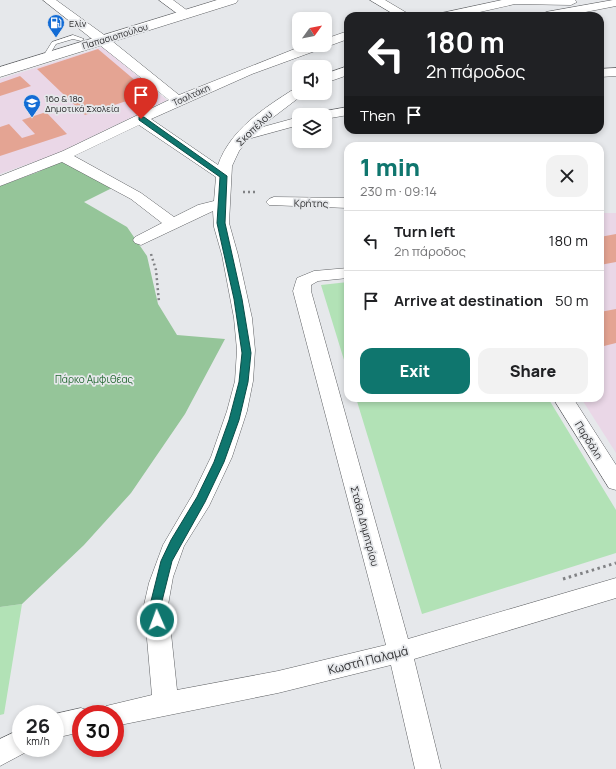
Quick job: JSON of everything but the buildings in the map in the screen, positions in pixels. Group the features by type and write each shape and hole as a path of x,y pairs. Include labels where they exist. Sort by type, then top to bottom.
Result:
{"main road":[{"name":"Παπασιοπούλου","path":"0,72 231,0"}],"street":[{"path":"49,0 103,40 178,101"},
{"path":"165,0 186,14"},
{"path":"376,0 398,12"},
{"path":"464,12 517,0 554,2 586,0"},
{"path":"568,12 616,3"},
{"path":"332,41 344,36"},
{"name":"Τσαλτάκη","path":"0,181 63,156 178,101 269,62 298,52"},
{"path":"332,76 344,72"},
{"path":"604,73 616,72"},
{"name":"Σκοπέλου","path":"166,705 156,605 158,592 167,561 175,543 201,499 219,462 234,420 244,382 247,353 240,306 221,223 222,191 229,156 243,136 270,112 292,97"},
{"path":"332,114 344,112"},
{"path":"141,119 222,191 204,208 141,240"},
{"path":"243,136 292,123"},
{"path":"63,156 136,196 173,224"},
{"name":"Κρήτης","path":"274,202 344,203"},
{"name":"Στάθη Δημητρίου","path":"344,273 314,276 303,282 302,291 400,652 428,769"},
{"name":"Παρδάλη","path":"566,402 616,482"},
{"name":"Κωστή Παλαμά","path":"124,712 278,682 400,652 616,588"},
{"path":"0,753 12,746"}],"lane":[{"path":"44,58 54,43 73,37 81,38"}],"path":[{"path":"222,191 261,192 271,196 274,202"},
{"path":"141,240 150,253 156,270 159,302"},
{"path":"556,581 616,562"}],"shaded area":[{"path":"102,47 167,100 56,154 0,174 0,79"},
{"path":"604,213 616,213 616,453 584,402 604,402"}],"green space":[{"name":"Πάρκο Αμφιθέας","path":"61,161 112,188 84,202 127,227 147,256 158,304 177,335 225,339 185,414 131,493 84,545 22,604 0,607 0,186 38,172"},
{"path":"344,282 344,360 321,285"},
{"path":"357,402 550,402 616,510 616,553 422,614"},
{"path":"22,604 4,714 0,715 0,607"}],"place":[{"name":"Ελίν","path":"56,38"},
{"name":"16ο & 18ο Δημοτικά Σχολεία","path":"32,118"}],"route":[{"path":"141,119 224,176 221,223 230,256 247,353 244,382 234,420 219,462 201,499 175,543 167,561 158,592 156,605 157,620"}]}
